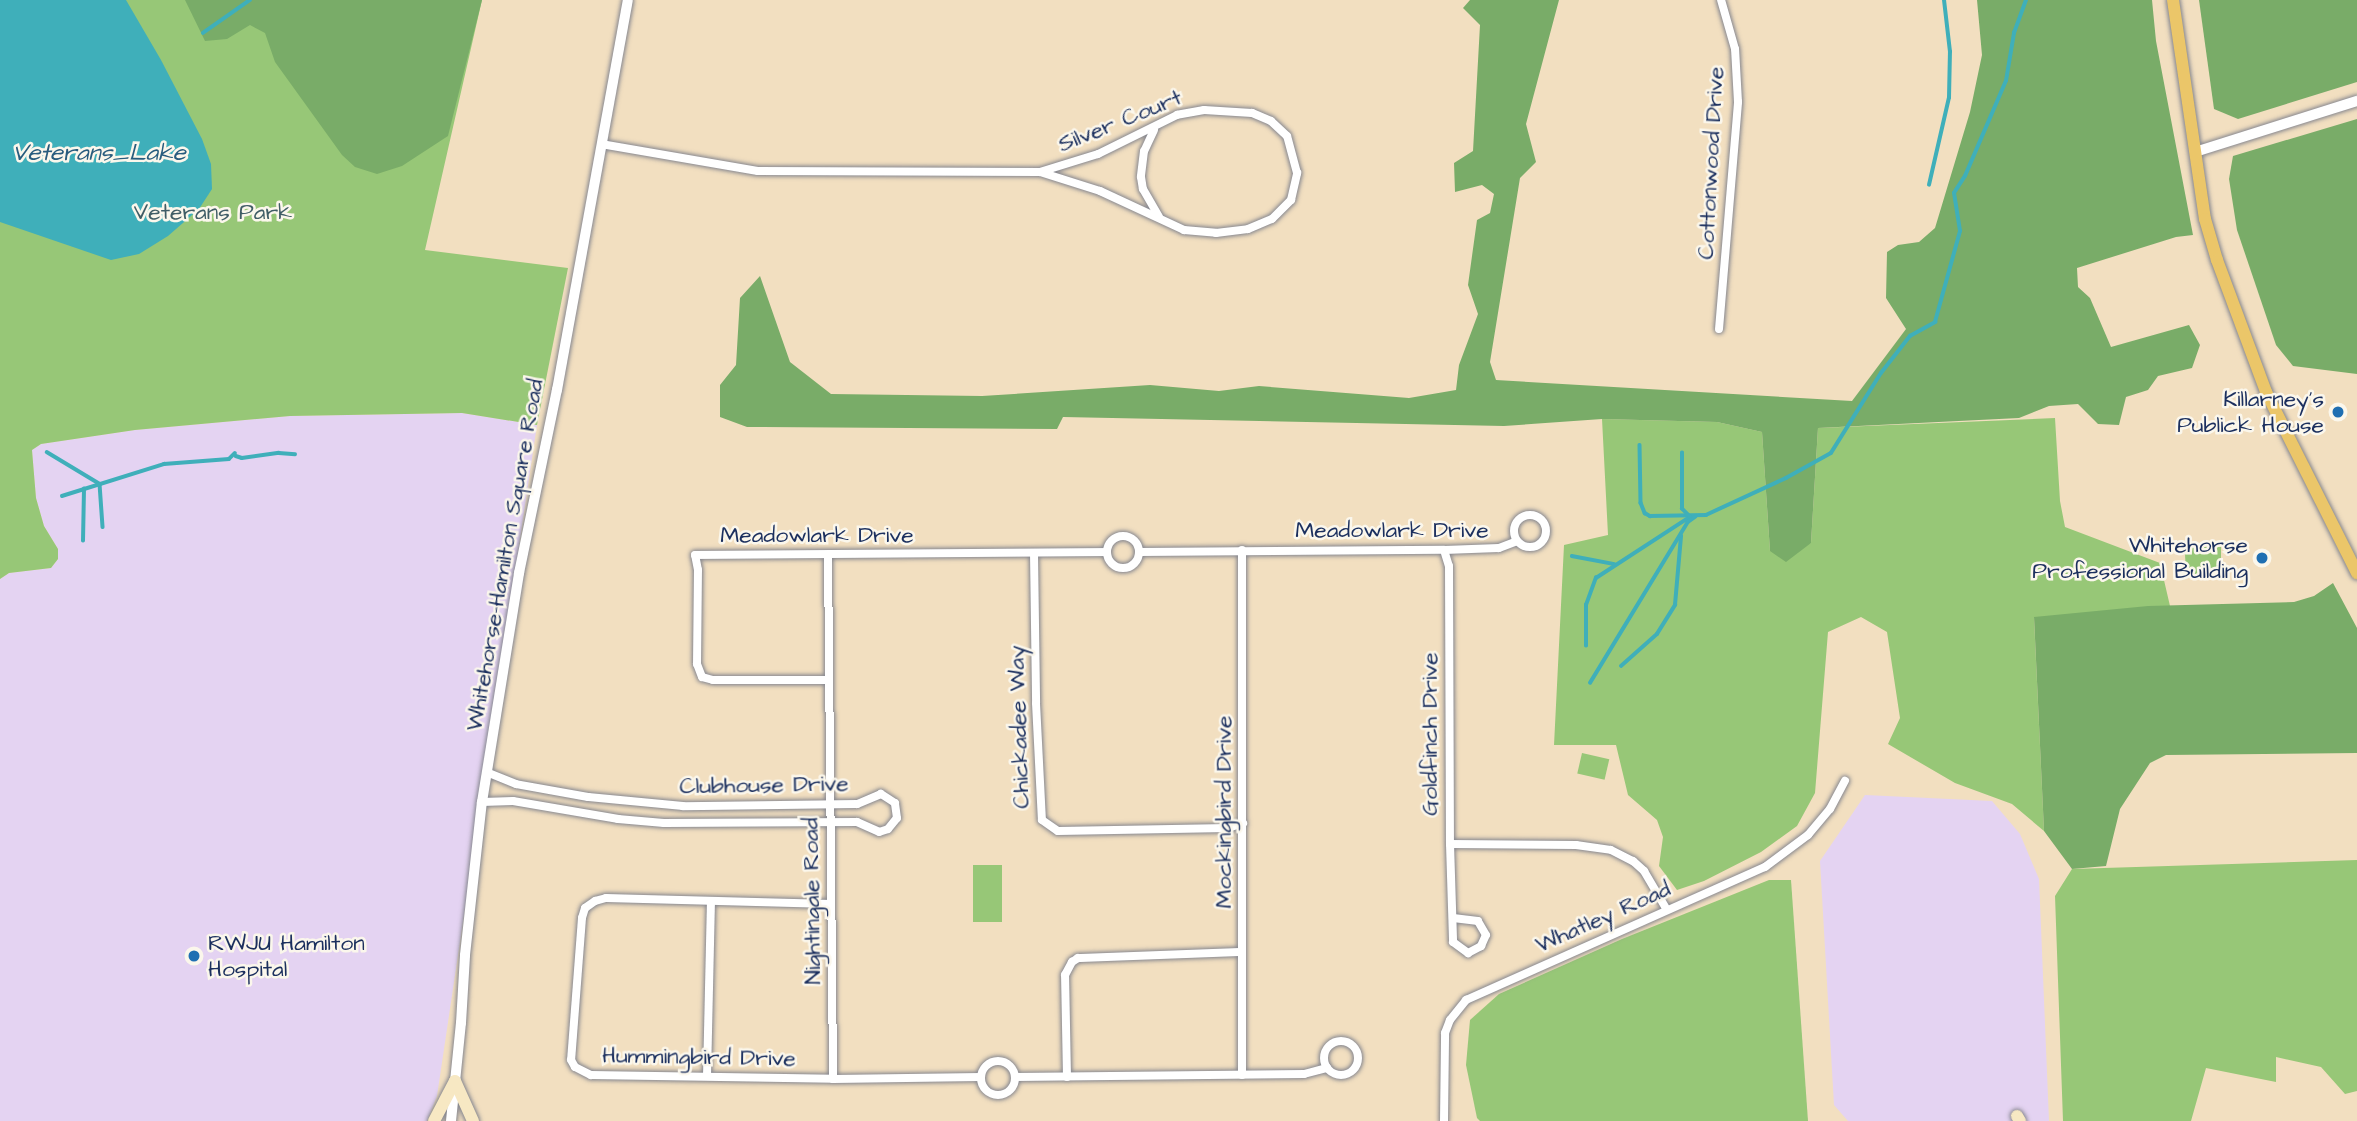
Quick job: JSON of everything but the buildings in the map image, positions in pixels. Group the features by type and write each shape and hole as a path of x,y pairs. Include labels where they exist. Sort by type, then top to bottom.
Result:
{"main road":[{"path":"2173,0 2205,219 2248,350 2357,573"},
{"path":"434,1121 455,1081"},
{"path":"455,1081 473,1121"}],"street":[{"name":"Whitehorse-Hamilton Square Road","path":"451,1121 465,955 482,802 519,573 557,390 628,0"},
{"name":"Cottonwood Drive","path":"1719,329 1738,102 1735,49 1721,0"},
{"path":"2195,152 2357,101"},
{"name":"Silver Court","path":"601,144 758,171 1040,172 1100,191 1173,226 1199,232 1233,232 1261,225 1292,200 1297,173 1287,136 1271,121 1252,113 1187,112 1098,154 1040,172"},
{"path":"1156,128 1144,151 1141,177 1143,189 1159,217"},
{"name":"Meadowlark Drive","path":"1534,515 1543,521 1546,532 1542,542 1526,547 1517,541 1513,531 1520,518 1534,515"},
{"name":"Meadowlark Drive","path":"1123,536 1136,543 1139,552 1133,566 1123,569 1113,566 1107,552 1110,542 1123,536"},
{"name":"Meadowlark Drive","path":"1139,552 1444,550 1499,548 1517,541"},
{"name":"Mockingbird Drive","path":"1242,550 1242,1074"},
{"name":"Goldfinch Drive","path":"1444,550 1448,566 1453,942 1468,953 1481,946 1486,935 1478,921 1453,918"},
{"name":"Meadowlark Drive","path":"828,680 713,680 702,677 697,664 698,570 695,555 1107,552"},
{"name":"Chickadee Way","path":"1034,553 1035,703 1042,820 1059,831 1228,828 1243,823"},
{"name":"Nightingale Road","path":"828,554 833,1079"},
{"name":"Clubhouse Drive","path":"482,802 513,801 557,810 664,823 857,822 879,832 894,824 897,811 890,797 881,794 857,804 830,805 683,806 603,799 516,784 487,772"},
{"name":"Whatley Road","path":"1444,1121 1445,1033 1450,1020 1466,1000 1782,857 1808,835 1830,809 1845,781"},
{"path":"557,810 560,792"},
{"path":"600,816 603,799"},
{"path":"1450,844 1576,845 1611,850 1633,861 1644,871 1667,910"},
{"name":"Hummingbird Drive","path":"831,904 711,903 606,898 585,908 571,1060 575,1067 591,1075 833,1079 981,1077 986,1067 995,1062 1011,1067 1015,1077 1304,1074 1327,1068 1336,1074 1352,1071 1358,1061 1356,1050 1343,1041 1332,1043 1325,1052 1327,1068"},
{"path":"707,1076 711,903"},
{"path":"1067,1077 1065,975 1072,962 1078,958 1242,953"},
{"path":"981,1077 988,1092 998,1096 1013,1088 1015,1077"}],"shaded area":[{"path":"462,413 537,425 437,1096 427,1121 0,1121 0,579 9,573 51,568 58,559 58,549 44,526 36,498 32,450 41,444 135,430 290,416"},
{"path":"1865,795 1992,801 2020,834 2039,879 2049,1121 1848,1121 1834,1105 1820,861"}],"green space":[{"name":"Veterans Park","path":"0,0 482,0 425,250 568,268 537,425 462,413 290,416 135,430 41,444 32,450 36,498 44,526 58,549 58,559 51,568 9,573 0,579"},
{"path":"185,0 482,0 448,136 402,166 377,174 355,167 342,155 275,62 265,33 250,25 227,39 205,41"},
{"path":"1470,0 1559,0 1526,124 1536,162 1520,178 1490,362 1496,380 1852,401 1906,329 1886,298 1887,252 1898,245 1919,242 1935,228 1970,112 1982,55 1977,0 2152,0 2156,41 2193,235 2176,237 2077,268 2078,287 2090,298 2111,347 2189,325 2200,345 2192,368 2158,376 2148,390 2126,397 2119,425 2098,424 2078,404 2049,406 2019,418 1818,428 1811,543 1786,562 1770,551 1762,432 1717,422 1602,419 1504,426 1063,417 1057,429 747,427 720,417 720,385 736,365 740,298 760,276 790,362 831,394 982,396 1150,385 1219,391 1259,386 1409,398 1456,390 1459,365 1478,314 1468,285 1477,220 1490,213 1494,194 1482,185 1455,192 1454,163 1473,151 1480,25 1463,8"},
{"path":"2199,0 2357,0 2357,82 2238,119 2214,109"},
{"path":"2357,119 2357,374 2293,366 2276,345 2237,230 2229,179 2233,156"},
{"path":"2055,418 2060,501 2065,527 2160,563 2170,606 2034,618 2044,831 2012,804 1955,783 1888,744 1900,718 1887,632 1861,617 1828,632 1815,793 1797,826 1761,852 1704,881 1677,890 1659,866 1663,837 1657,820 1628,795 1616,745 1554,745 1564,545 1608,535 1602,419 1717,422 1762,432 1770,551 1811,543 1818,428"},
{"path":"2191,547 2221,547 2221,578 2193,578 2186,574 2185,554"},
{"path":"2333,583 2357,628 2357,753 2166,755 2150,763 2120,809 2106,866 2072,869 2044,831 2034,617 2148,606 2294,602 2314,596"},
{"path":"1582,753 1609,759 1605,780 1577,773"},
{"path":"2357,860 2357,1091 2345,1094 2321,1067 2276,1057 2276,1082 2206,1068 2191,1121 2063,1121 2055,896 2072,869"},
{"path":"973,865 1002,865 1002,922 973,922"},
{"path":"1769,880 1791,880 1808,1121 1480,1121 1477,1118 1466,1065 1470,1020 1499,994 1622,939"}],"water":[{"name":"Veterans_Lake","path":"0,0 126,0 202,139 211,164 212,189 199,209 168,236 139,254 111,260 0,222"}],"waterway":[{"path":"203,33 250,0"},
{"path":"1929,185 1949,98 1950,52 1944,0"},
{"path":"1640,445 1641,503 1645,513 1650,516 1706,515 1786,478 1831,453 1881,373 1910,336 1935,322 1960,231 1954,193 1965,176 2006,81 2014,33 2026,0"},
{"path":"47,452 100,484 103,527"},
{"path":"62,496 164,464 229,459 235,453"},
{"path":"236,456 242,458 279,453 295,454"},
{"path":"1586,646 1586,605 1596,578 1690,517 1682,509 1682,453"},
{"path":"83,541 84,489"},
{"path":"1590,683 1688,522 1695,517"},
{"path":"1621,666 1657,634 1675,605 1681,536"},
{"path":"1572,556 1614,564"}],"place":[{"name":"Killarney's Publick House","path":"2338,412"},
{"name":"Whitehorse Professional Building","path":"2262,558"},
{"name":"RWJU Hamilton Hospital","path":"194,956"}]}
